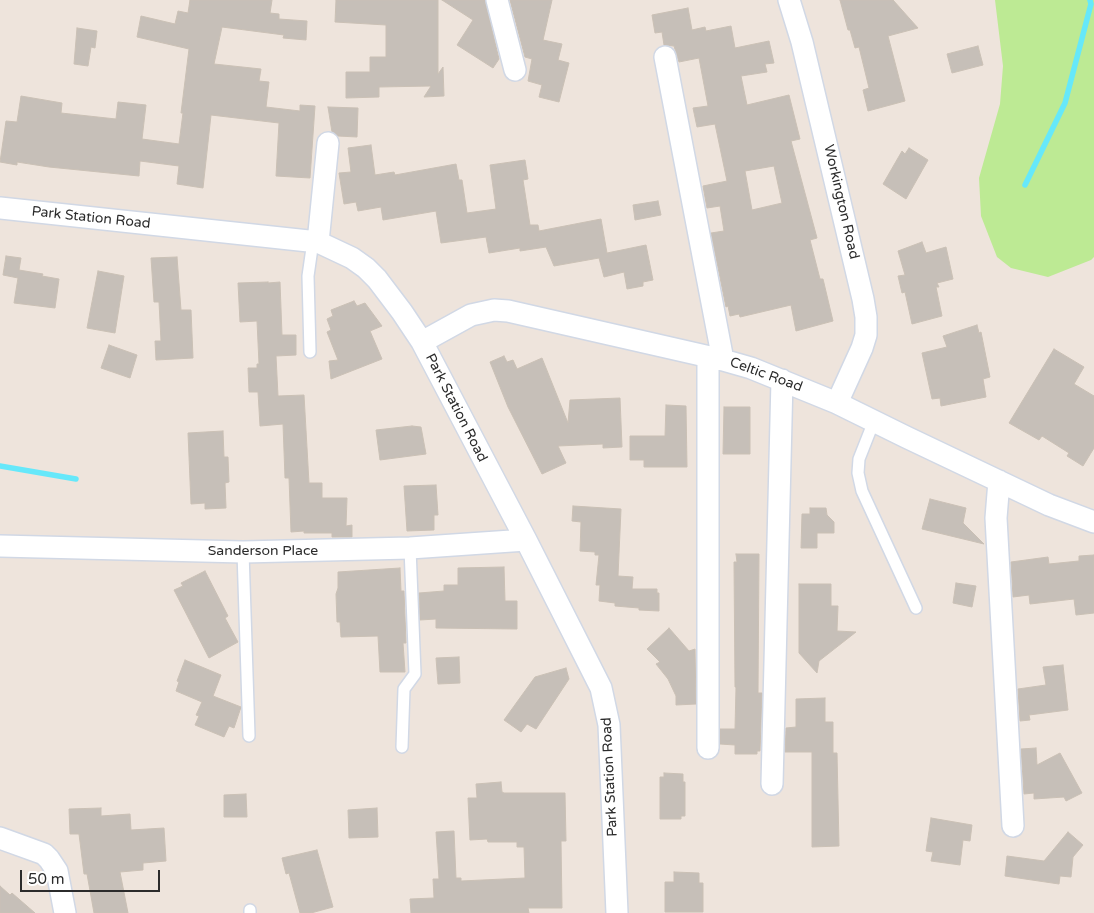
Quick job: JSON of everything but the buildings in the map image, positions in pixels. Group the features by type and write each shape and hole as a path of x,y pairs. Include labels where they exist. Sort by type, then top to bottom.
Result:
{"street":[{"path":"497,0 515,70"},
{"name":"Workington Road","path":"789,0 805,51 860,283 866,317 866,335 862,348 837,402"},
{"path":"665,57 716,358 708,748"},
{"path":"315,242 328,143"},
{"name":"Park Station Road","path":"0,208 315,242 352,258 366,268 390,295 422,342 601,688 609,724 617,913"},
{"name":"Celtic Road","path":"422,342 471,315 494,310 508,311 716,358 782,380 837,402 1049,505 1094,522"},
{"path":"772,784 782,380"},
{"path":"999,481 996,518 1013,826"},
{"name":"Sanderson Place","path":"0,546 243,552 410,548 526,540"},
{"path":"0,838 44,854 49,859 57,871 65,913"}],"lane":[{"path":"310,352 308,276 315,242"},
{"path":"874,421 859,459 858,473 862,491 916,608"},
{"path":"402,747 404,689 415,674 410,548"},
{"path":"243,552 249,736"}],"green space":[{"path":"995,0 1094,0 1094,257 1091,260 1048,277 1011,268 997,257 981,216 979,178 1000,104 1003,66"}],"waterway":[{"path":"1025,185 1065,103 1091,4 1090,0"},
{"path":"0,466 76,479"}]}
